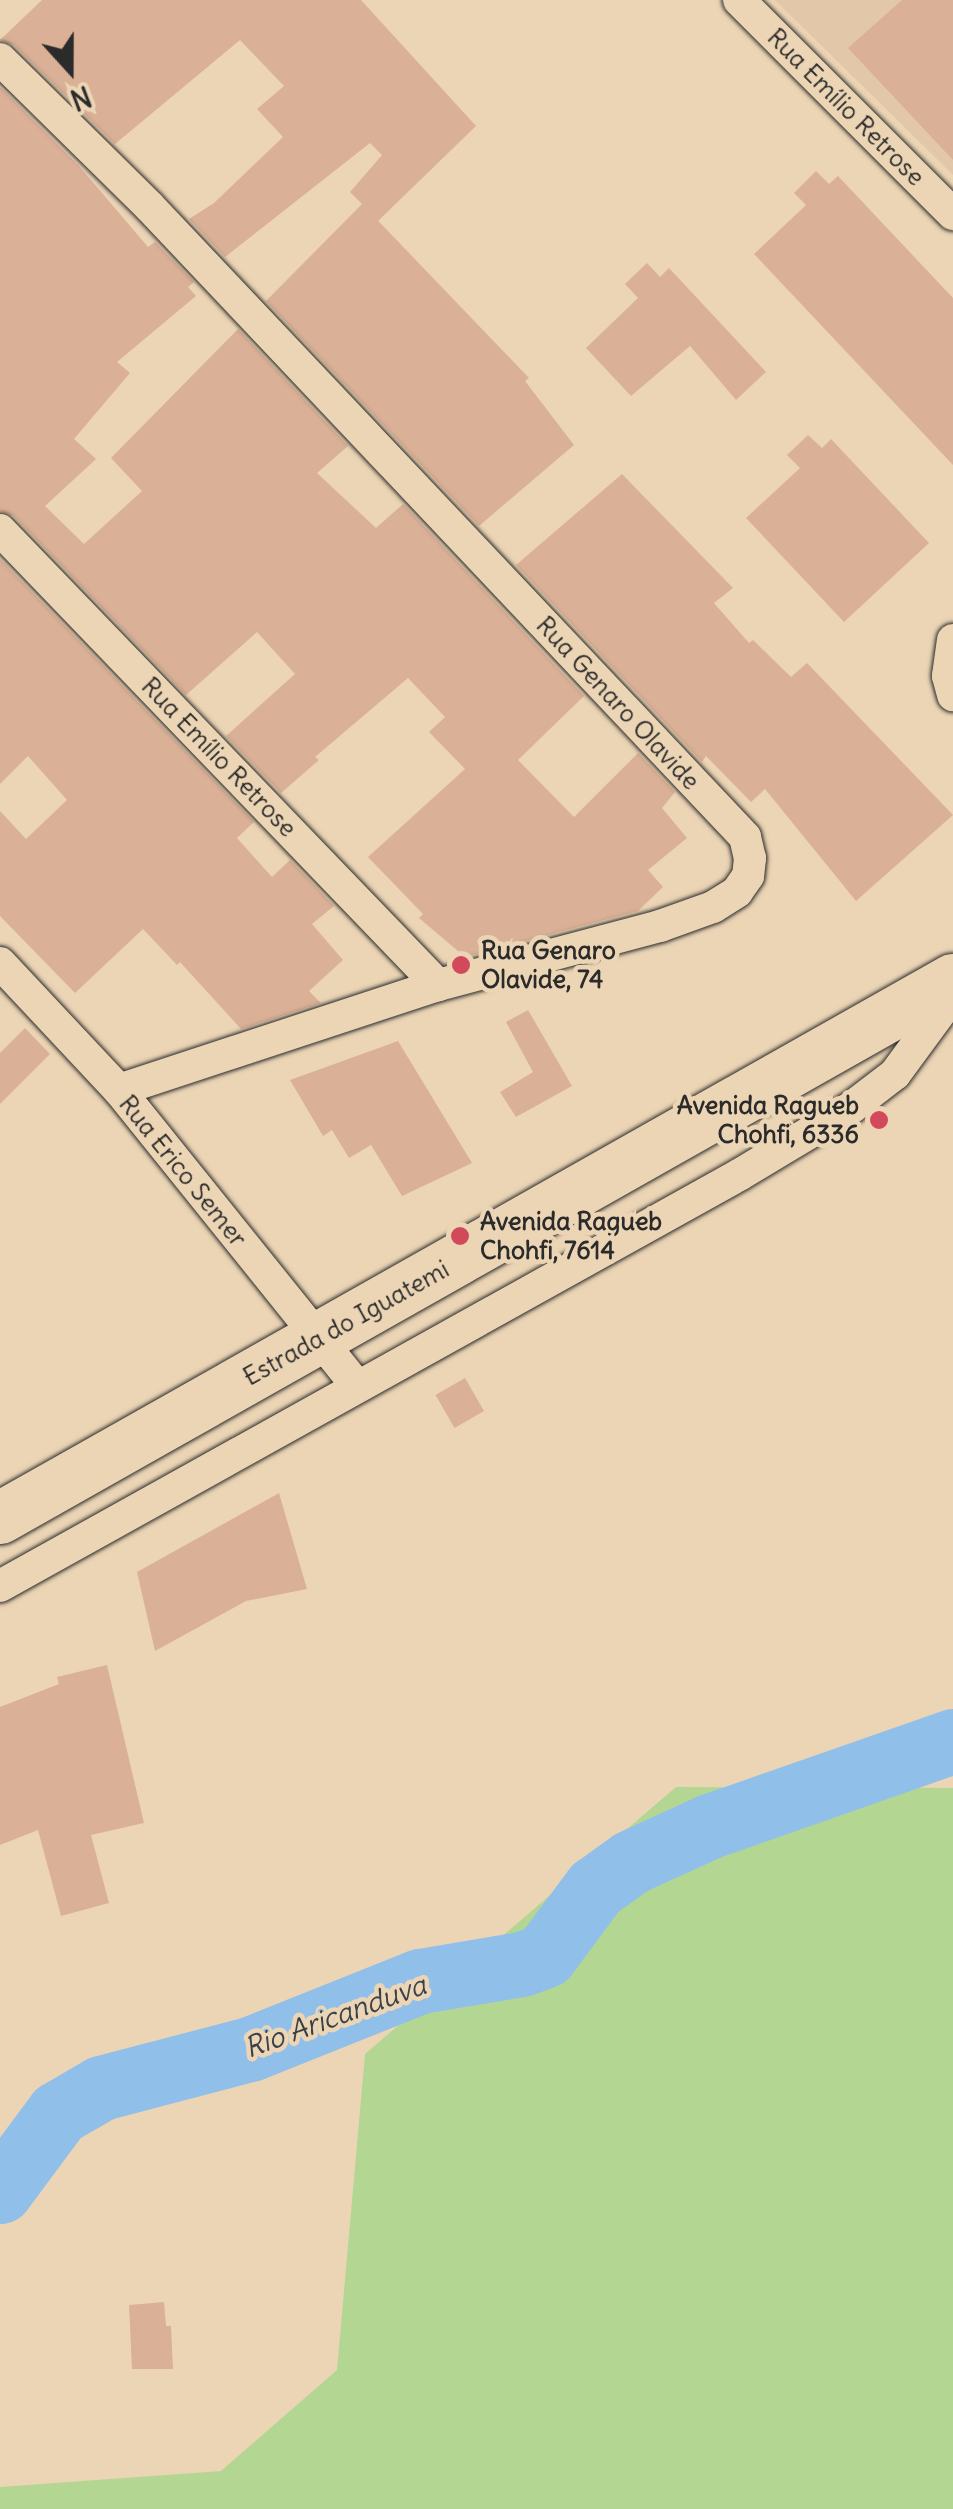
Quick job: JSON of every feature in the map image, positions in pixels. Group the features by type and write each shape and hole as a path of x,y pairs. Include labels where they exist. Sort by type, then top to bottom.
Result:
{"main road":[{"name":"Estrada do Iguatemi","path":"0,1518 316,1338 492,1244 953,980"}],"street":[{"name":"Rua Emílio Retrose","path":"739,0 953,214"},
{"name":"Rua Genaro Olavide","path":"0,58 148,206 744,837 748,876 736,892 713,907 660,926 438,985 119,1090"},
{"name":"Rua Emílio Retrose","path":"0,530 438,985"},
{"path":"953,640 948,676 953,696"},
{"name":"Rua Erico Semer","path":"0,963 119,1090 357,1386"},
{"path":"0,1586 722,1184 852,1107 895,1074 953,995"}],"shaded area":[{"path":"775,0 953,0 953,175"}],"green space":[{"path":"676,1787 953,1788 953,2509 0,2509 0,2487 221,2471 337,2370 365,2054"}],"building":[{"path":"42,0 361,0 476,126 378,221 529,378 525,381 574,445 479,526 266,301 362,204 350,192 382,155 370,143 225,257 189,219 214,203 283,137 257,109 284,86 240,40 115,144 14,45 0,40"},
{"path":"902,0 953,0 953,160 848,48"},
{"path":"0,87 79,166 148,247 155,242 194,282 188,287 196,296 117,362 130,373 74,439 96,459 45,506 84,544 142,491 111,458 238,329 348,446 317,473 376,528 403,504 584,696 518,760 574,817 638,753 675,792 662,808 687,838 648,870 663,887 638,911 465,957 419,918 423,914 368,857 465,769 429,732 445,717 408,678 315,757 319,760 281,793 226,736 295,674 257,632 186,695 14,516 0,511"},
{"path":"816,171 829,184 838,176 953,298 953,465 754,254 806,205 794,193"},
{"path":"647,263 660,277 669,268 766,372 736,400 690,346 631,396 586,348 638,298 625,284"},
{"path":"808,435 822,448 831,439 929,543 844,622 746,518 800,468 787,455"},
{"path":"622,474 733,588 714,603 749,643 753,640 791,677 807,663 953,815 856,901 765,789 751,802 706,756 702,762 516,565"},
{"path":"0,559 254,822 237,838 272,877 290,860 334,906 312,924 343,960 309,991 321,1003 241,1029 180,962 177,965 143,929 75,993 0,916 0,811 26,839 67,800 28,756 0,784"},
{"path":"528,1010 572,1086 516,1117 500,1092 533,1072 506,1022"},
{"path":"25,1028 50,1054 0,1104 0,1053"},
{"path":"398,1041 472,1163 402,1196 371,1145 349,1158 332,1130 323,1136 290,1080"},
{"path":"465,1378 484,1411 455,1428 436,1395"},
{"path":"279,1493 307,1589 246,1601 155,1651 137,1572"},
{"path":"107,1665 144,1823 91,1835 109,1903 61,1916 38,1830 0,1845 0,1707 59,1684 57,1677"},
{"path":"164,2302 166,2326 171,2326 173,2369 132,2369 129,2305"}],"waterway":[{"name":"Rio Aricanduva","path":"0,2191 58,2113 101,2088 250,2049 420,1981 522,1964 545,1955 595,1888 631,1862 710,1826 953,1741"}],"place":[{"name":"Rua Genaro Olavide, 74","path":"461,965"},
{"name":"Avenida Ragueb Chohfi, 6336","path":"879,1120"},
{"name":"Avenida Ragueb Chohfi, 7614","path":"460,1236"}]}
